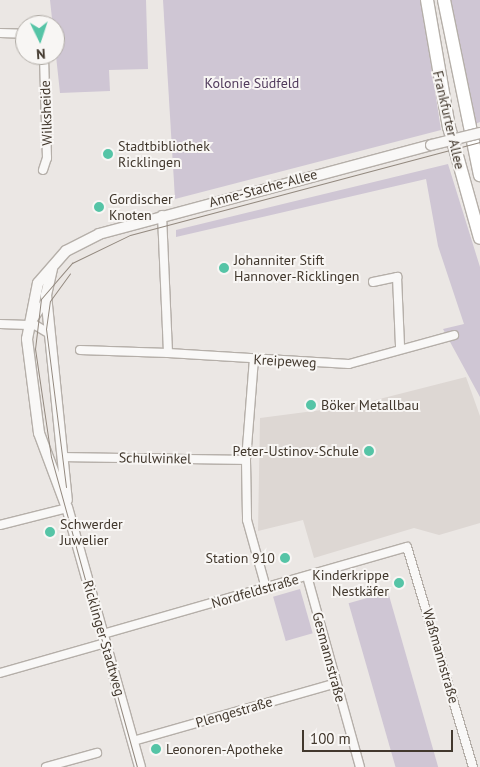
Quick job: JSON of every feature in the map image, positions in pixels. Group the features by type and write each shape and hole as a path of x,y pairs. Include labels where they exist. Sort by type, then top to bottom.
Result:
{"main road":[{"name":"Frankfurter Allee","path":"427,0 449,127 480,238"},
{"name":"Frankfurter Allee","path":"444,0 480,175"}],"street":[{"path":"0,32 15,33"},
{"name":"Wilksheide","path":"43,170 47,158 44,65"},
{"name":"Anne-Stache-Allee","path":"27,340 38,283 54,262 99,234 480,133"},
{"path":"162,216 168,353"},
{"name":"Anne-Stache-Allee","path":"53,338 47,299 54,262"},
{"path":"373,282 397,277 400,347"},
{"name":"Anne-Stache-Allee","path":"29,325 47,299"},
{"path":"0,324 29,325 46,328 53,338"},
{"name":"Kreipeweg","path":"80,350 168,353 348,364 400,347 454,334"},
{"name":"Ricklinger Stadtweg","path":"53,338 67,508"},
{"name":"Ricklinger Stadtweg","path":"27,340 39,433 67,508 140,767"},
{"path":"254,359 246,460 247,520 266,588"},
{"name":"Schulwinkel","path":"64,457 246,460"},
{"path":"0,525 67,508"},
{"name":"Nordfeldstraße","path":"0,673 266,588 407,547"},
{"name":"Waßmannstraße","path":"407,547 473,767"},
{"name":"Gesmannstraße","path":"307,576 360,767"},
{"name":"Plengestraße","path":"133,741 336,683"},
{"path":"46,767 97,753"}],"shaded area":[{"name":"Peter-Ustinov-Schule","path":"466,377 480,416 480,523 439,535 414,528 314,558 303,520 258,531 260,418 352,406"}],"green space":[{"path":"50,0 146,0 148,69 109,70 110,91 60,93 57,65 65,65 65,15 52,15"},
{"name":"Kolonie Südfeld","path":"163,0 421,0 441,130 175,199"},
{"path":"451,0 480,0 480,122 475,124"},
{"path":"448,164 480,267 480,397 443,329 464,324 438,246 426,179 176,237 176,230"},
{"path":"300,589 313,633 286,641 273,597"},
{"path":"388,592 438,767 396,767 349,603"}],"tram line":[{"path":"137,767 51,457 35,349 41,299 72,263 130,235 480,142"},
{"path":"66,487 46,329 50,301 70,273"}],"place":[{"name":"Stadtbibliothek Ricklingen","path":"108,154"},
{"name":"Gordischer Knoten","path":"99,207"},
{"name":"Johanniter Stift Hannover-Ricklingen","path":"224,268"},
{"name":"Böker Metallbau","path":"311,405"},
{"name":"Peter-Ustinov-Schule","path":"369,451"},
{"name":"Schwerder Juwelier","path":"50,532"},
{"name":"Station 910","path":"285,558"},
{"name":"Kinderkrippe Nestkäfer","path":"399,583"},
{"name":"Leonoren-Apotheke","path":"156,749"}]}
